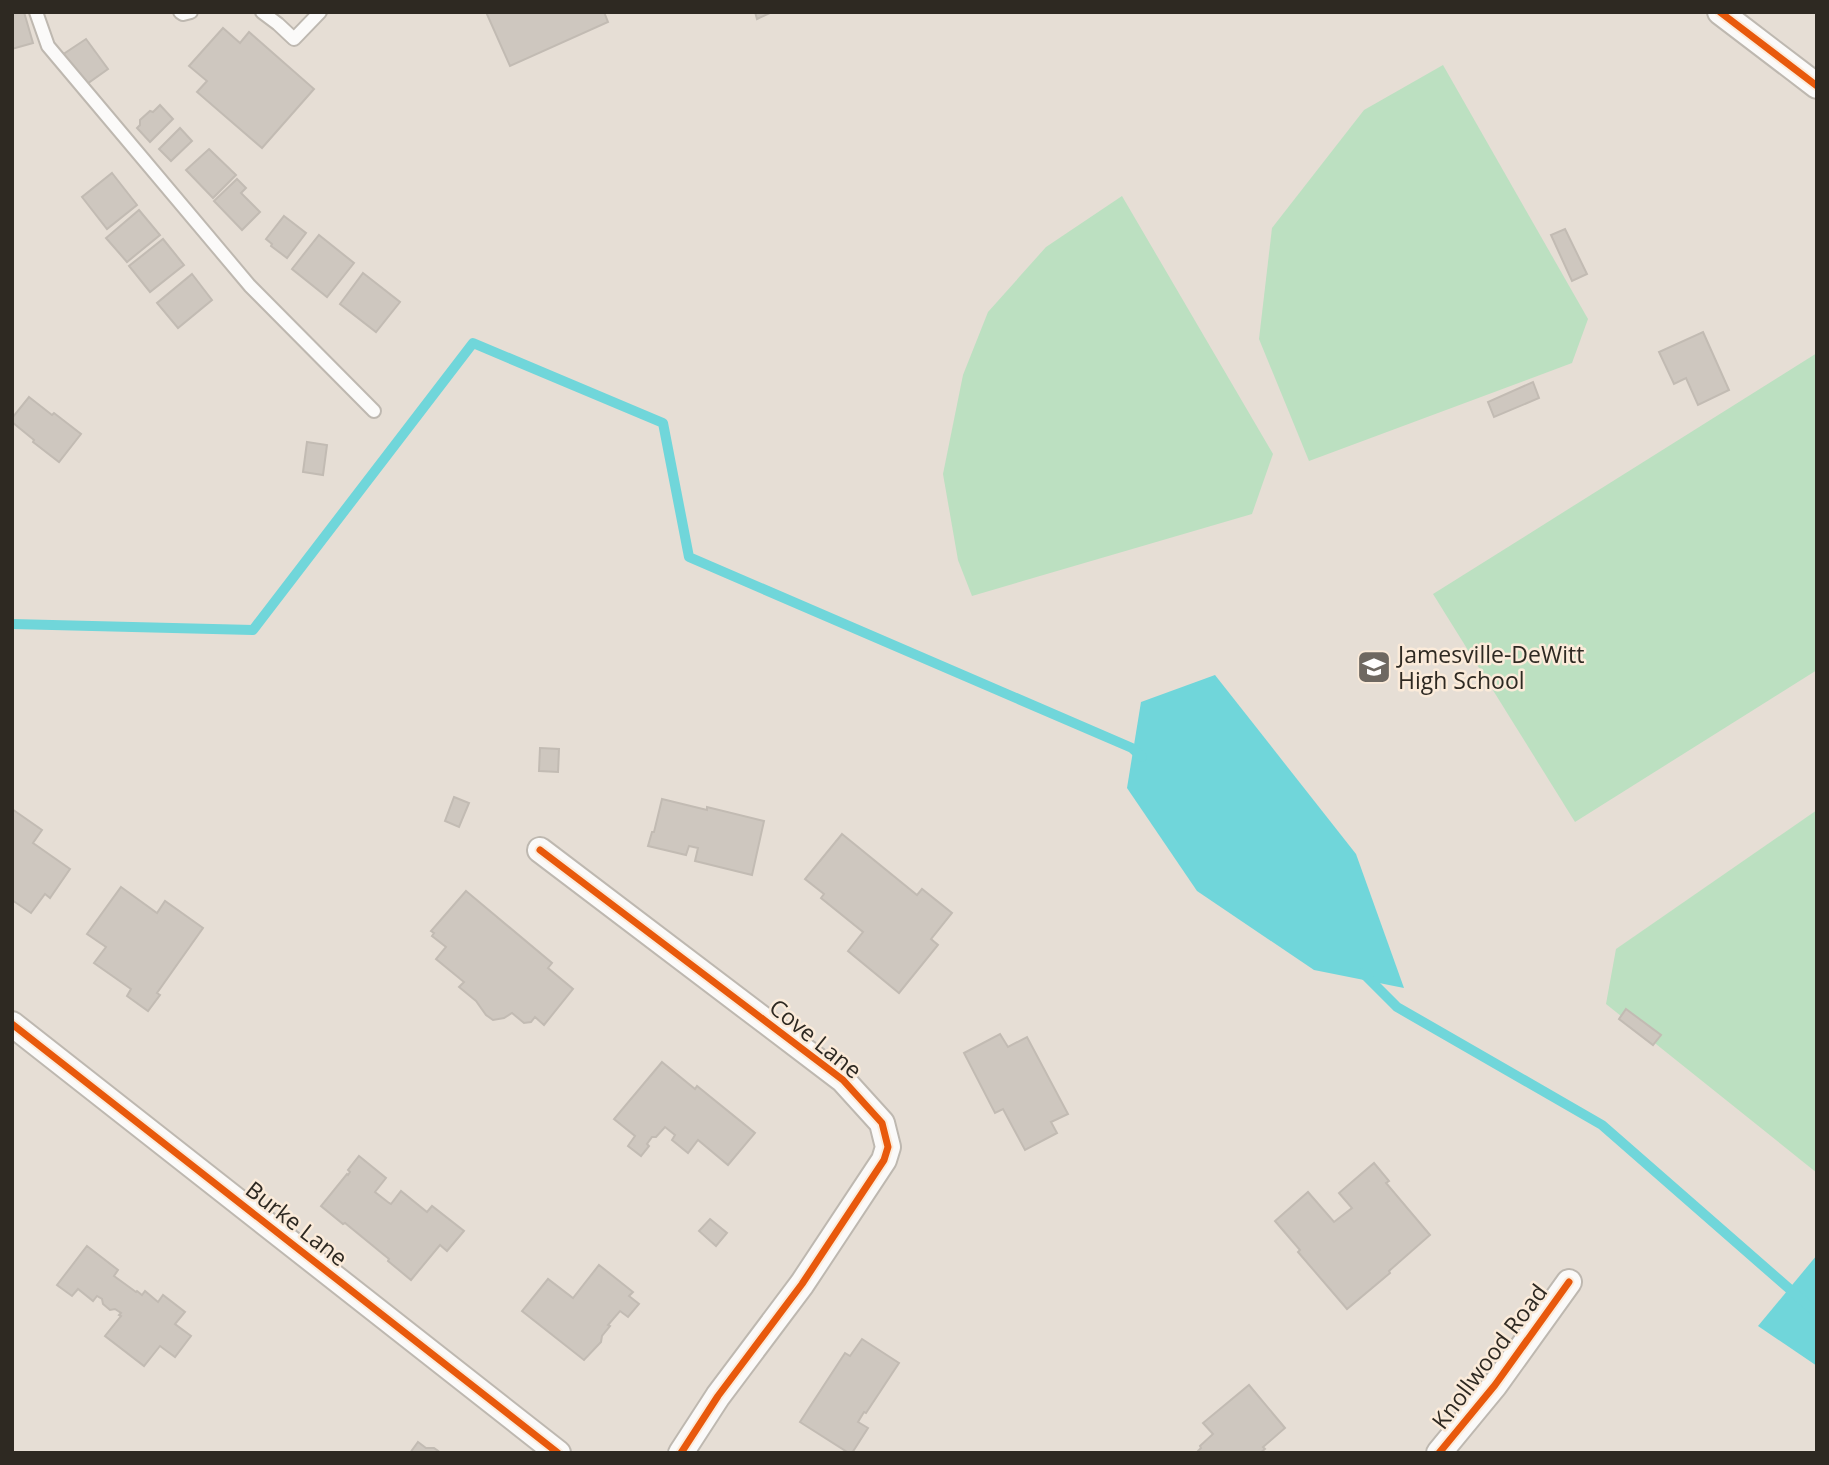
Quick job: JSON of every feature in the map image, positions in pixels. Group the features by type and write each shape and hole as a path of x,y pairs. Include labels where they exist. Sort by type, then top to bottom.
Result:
{"street":[{"path":"1720,12 1817,86"},
{"name":"Cove Lane","path":"540,850 843,1080 882,1122 888,1147 884,1160 802,1284 718,1395 681,1453"},
{"name":"Burke Lane","path":"12,1024 558,1453"},
{"name":"Knollwood Road","path":"1438,1453 1495,1385 1569,1282"}],"lane":[{"path":"36,12 48,46 250,286 374,411"},
{"path":"180,12 191,12"},
{"path":"262,12 294,39 320,12"}],"green space":[{"path":"1443,65 1588,319 1572,363 1309,461 1259,339 1272,228 1364,110"},
{"path":"1122,196 1273,454 1252,514 972,596 958,560 943,474 963,375 988,312 1046,247"},
{"path":"1817,353 1817,670 1575,822 1433,594"},
{"path":"1817,810 1817,1173 1606,1004 1616,949"}],"water":[{"path":"1215,675 1356,854 1404,988 1314,970 1197,891 1127,788 1141,702"},
{"path":"1817,1255 1817,1366 1758,1326"}],"building":[{"path":"12,12 24,12 33,43 12,49"},
{"path":"486,12 604,12 608,22 510,66"},
{"path":"755,12 772,12 757,19"},
{"path":"223,28 240,43 249,32 314,89 262,148 197,92 207,81 189,66"},
{"path":"86,39 108,69 84,86 62,55"},
{"path":"160,105 173,119 150,142 137,128 140,120"},
{"path":"180,128 192,141 171,161 159,149"},
{"path":"209,149 236,175 213,198 186,170"},
{"path":"112,173 137,205 107,229 82,197"},
{"path":"237,179 246,188 241,193 260,212 242,230 214,201"},
{"path":"139,210 160,235 127,262 106,238"},
{"path":"284,216 306,233 287,258 266,239"},
{"path":"1565,229 1587,274 1572,281 1551,235"},
{"path":"319,235 354,263 327,297 292,269"},
{"path":"163,239 184,265 150,292 129,266"},
{"path":"363,273 400,302 376,332 340,304"},
{"path":"192,274 212,300 178,328 157,303"},
{"path":"1703,332 1729,390 1698,405 1686,378 1674,384 1659,352"},
{"path":"1533,382 1539,398 1494,417 1488,402"},
{"path":"29,397 81,434 59,462 12,422 12,418"},
{"path":"307,442 327,445 323,475 303,472"},
{"path":"540,748 559,749 558,772 539,771"},
{"path":"454,797 469,803 459,827 445,821"},
{"path":"662,799 764,821 752,875 695,861 698,848 689,846 686,855 648,846"},
{"path":"12,809 42,830 33,843 70,869 50,898 45,894 31,913 12,900"},
{"path":"842,834 917,895 922,889 952,913 931,939 938,945 899,993 848,951 863,932 821,898 824,894 805,879"},
{"path":"121,887 157,913 165,901 203,928 157,993 160,995 148,1011 127,996 131,989 94,963 106,947 87,934"},
{"path":"466,891 552,963 548,968 573,989 544,1025 535,1017 531,1022 524,1023 512,1013 493,1020 459,987 464,982 436,959 446,947 432,936 434,933 431,931"},
{"path":"1626,1009 1661,1035 1653,1045 1619,1019"},
{"path":"1000,1034 1008,1047 1027,1037 1068,1114 1051,1122 1057,1133 1025,1150 1003,1109 995,1113 964,1053"},
{"path":"662,1062 695,1089 697,1086 755,1133 728,1165 698,1140 688,1153 672,1140 675,1135 665,1127 656,1137 652,1137 641,1156 628,1146 635,1136 614,1119"},
{"path":"359,1156 386,1178 375,1192 389,1203 391,1204 401,1191 427,1212 432,1206 464,1231 447,1251 440,1245 411,1280 388,1261 389,1259 321,1206 348,1175 348,1170"},
{"path":"1374,1163 1389,1181 1386,1183 1430,1235 1347,1309 1275,1221 1308,1192 1334,1222 1352,1208 1339,1193"},
{"path":"710,1219 727,1233 716,1246 699,1231"},
{"path":"87,1246 118,1270 114,1276 136,1292 142,1295 145,1291 158,1302 163,1295 185,1312 175,1324 191,1336 175,1357 160,1346 144,1366 105,1336 121,1313 115,1309 110,1310 97,1296 93,1301 78,1289 72,1296 57,1285"},
{"path":"599,1265 633,1292 629,1296 639,1304 628,1317 620,1311 608,1325 610,1326 601,1342 584,1360 522,1311 548,1279 573,1298"},
{"path":"862,1339 899,1363 858,1422 868,1428 852,1453 846,1453 800,1422 845,1353 850,1356"},
{"path":"1249,1385 1285,1428 1263,1447 1265,1449 1260,1453 1196,1453 1213,1434 1203,1423"},
{"path":"418,1442 426,1448 434,1448 441,1453 410,1453"}],"waterway":[{"path":"12,624 253,630 473,343 663,423 689,557 1132,748 1142,757"},
{"path":"1363,973 1397,1007 1602,1125 1817,1313"}],"cycle path":[{"path":"1720,12 1817,86"},
{"path":"540,850 843,1080 882,1123 888,1147 884,1160 802,1284 718,1396 681,1453"},
{"path":"12,1024 558,1453"},
{"path":"1439,1453 1495,1385 1569,1282"}],"place":[{"name":"Jamesville-DeWitt High School","path":"1374,667"}]}
